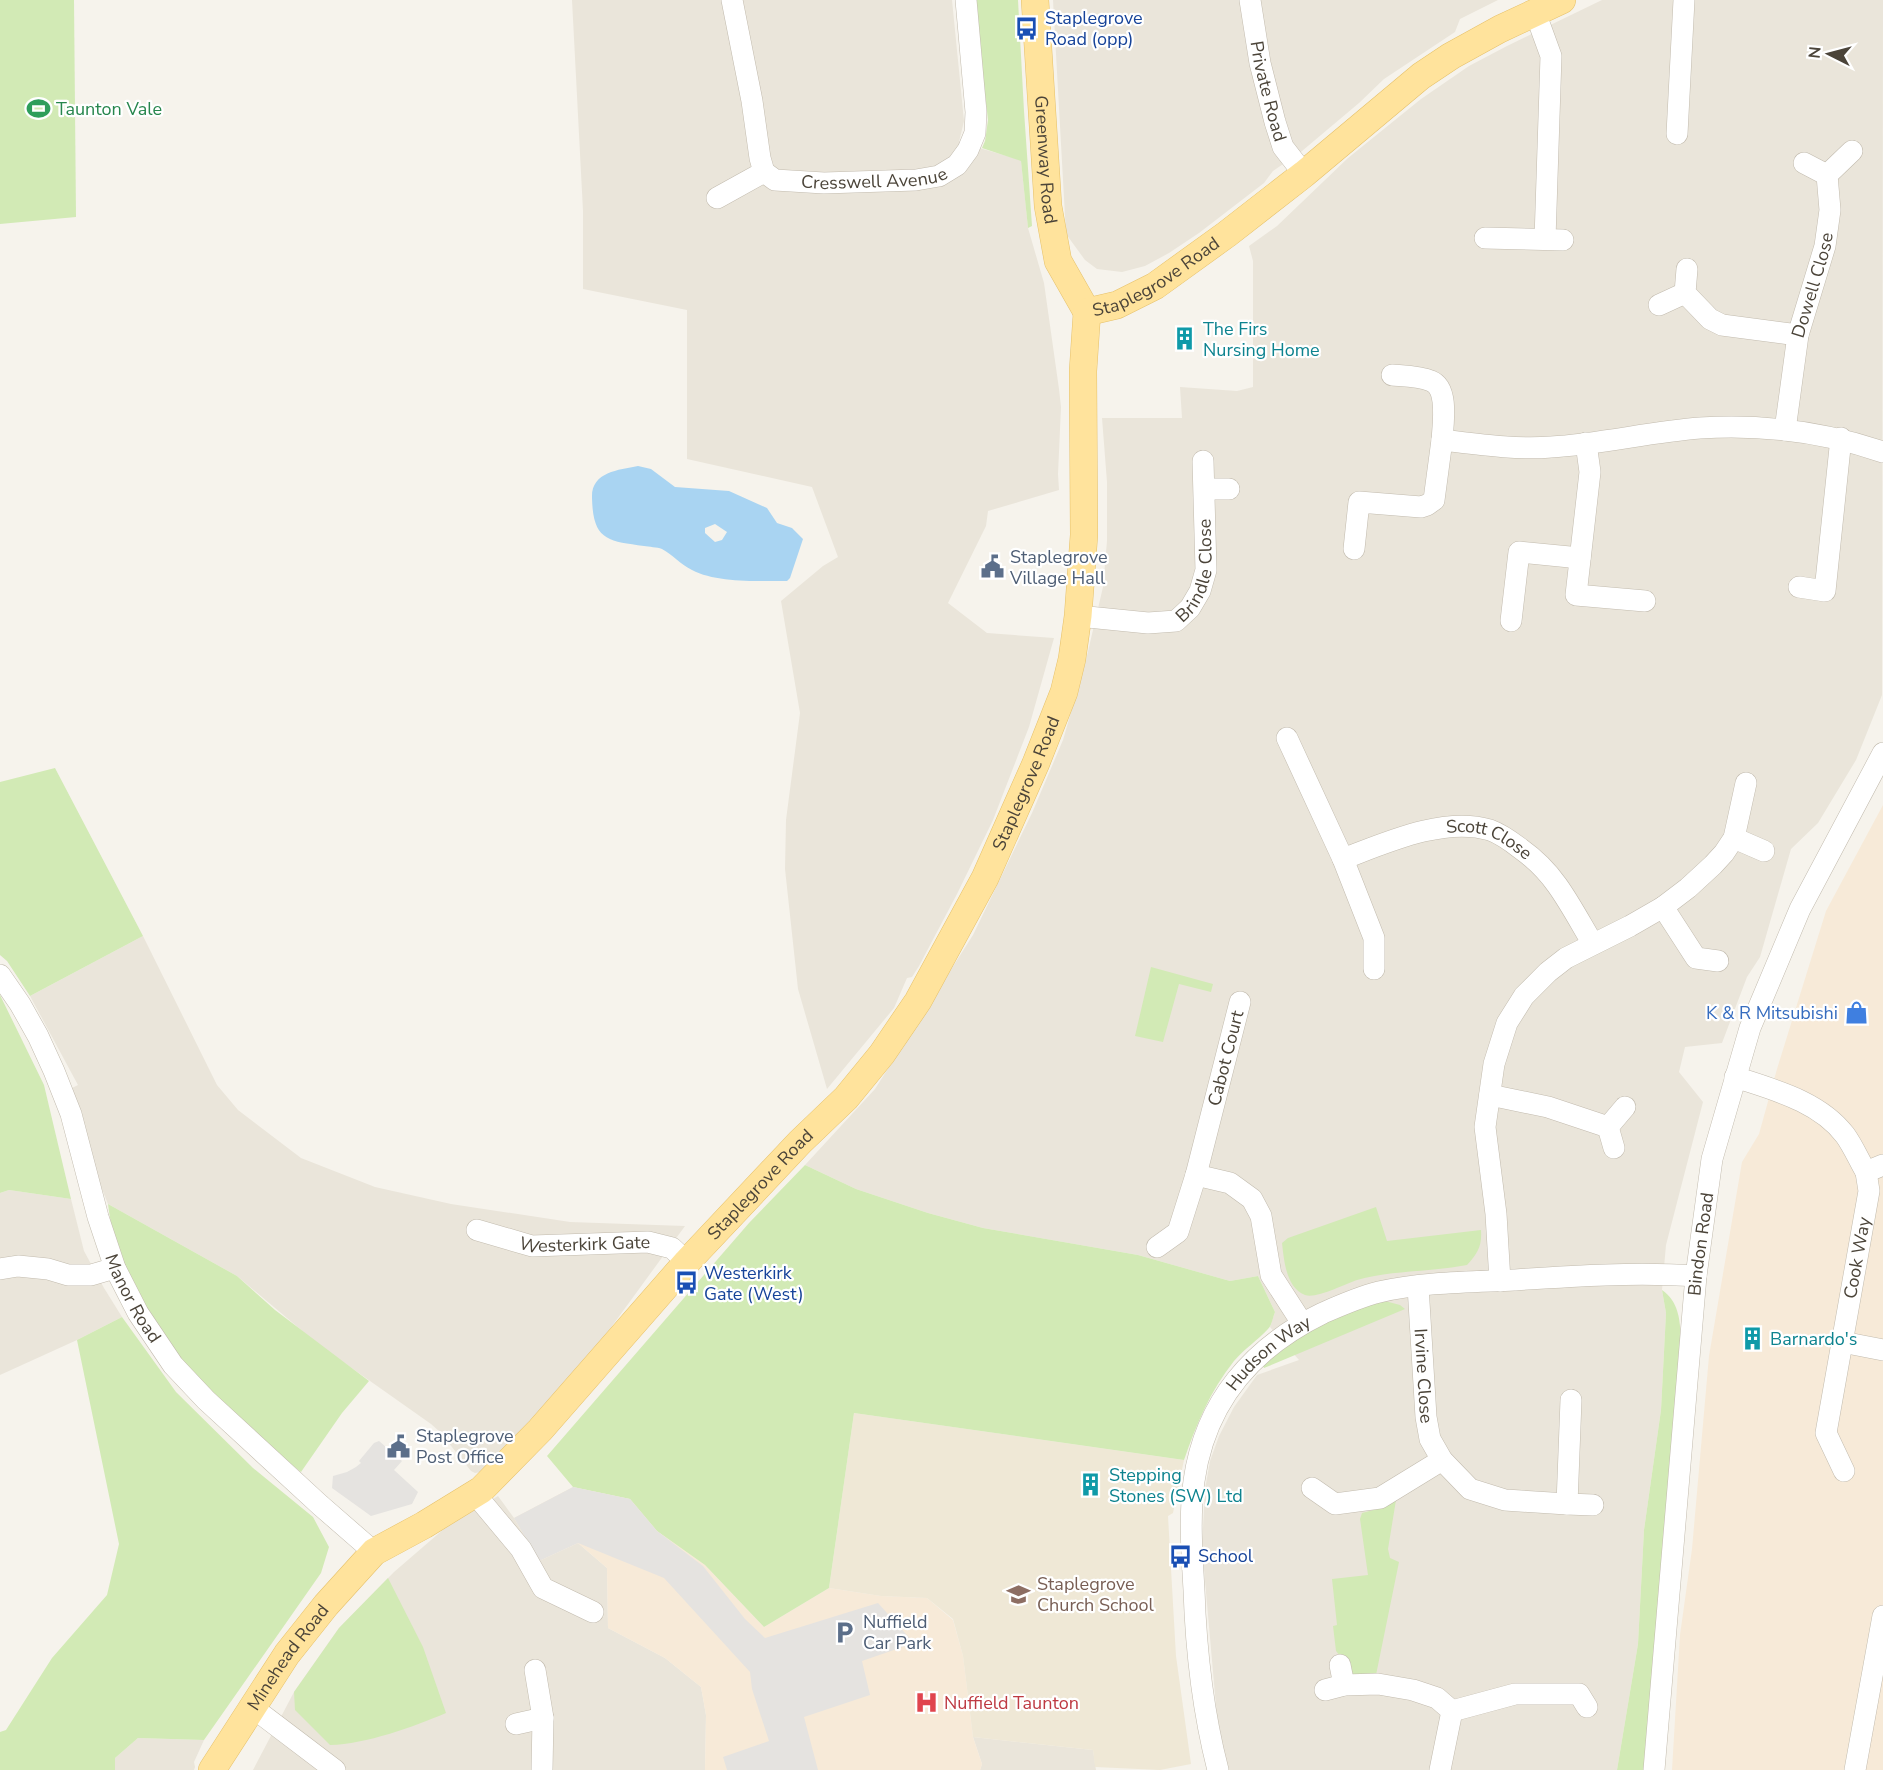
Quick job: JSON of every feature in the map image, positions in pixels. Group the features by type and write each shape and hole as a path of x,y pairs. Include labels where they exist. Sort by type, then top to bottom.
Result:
{"main road":[{"name":"Greenway Road","path":"1035,0 1048,206 1052,235 1058,261 1088,312"},
{"name":"Staplegrove Road","path":"374,1552 475,1494 540,1430 687,1262 800,1142 846,1098 882,1054 918,1001 985,879 1064,692 1072,659 1078,616 1084,536 1083,371 1088,312 1117,305 1155,286 1304,174 1422,76 1467,46 1562,0"},
{"name":"Minehead Road","path":"212,1770 287,1654 326,1605 374,1552"}],"street":[{"path":"717,198 764,172 732,0"},
{"name":"Cresswell Avenue","path":"764,172 775,180 824,183 883,182 939,176 957,165 968,150 975,133 976,112 966,0"},
{"name":"Private Road","path":"1250,0 1260,63 1275,122 1283,147 1304,174"},
{"path":"1677,134 1684,0"},
{"path":"1485,238 1554,239 1551,56 1535,12"},
{"path":"1804,163 1827,175 1852,151"},
{"name":"Dowell Close","path":"1785,430 1798,336 1826,246 1830,210 1827,175"},
{"path":"1687,269 1685,293 1710,319 1722,325 1798,336"},
{"path":"1659,305 1685,293"},
{"path":"1354,549 1359,502 1421,507 1434,500 1444,407 1440,388 1433,381 1392,375"},
{"path":"1442,440 1549,448 1698,429 1740,427 1785,430 1841,438 1883,452"},
{"path":"1799,587 1825,591 1841,438"},
{"path":"1586,443 1590,472 1576,595 1646,601"},
{"name":"Brindle Close","path":"1078,616 1148,623 1176,621 1190,608 1200,591 1206,570 1203,461"},
{"name":"Brindle Close","path":"1205,489 1229,489"},
{"path":"1511,621 1519,552 1580,558"},
{"path":"1287,738 1343,859 1374,938 1374,969"},
{"name":"Bindon Road","path":"1654,1770 1696,1276 1713,1159 1750,1028 1800,909 1883,753"},
{"path":"1500,1281 1496,1214 1485,1127 1494,1064 1507,1023 1524,996 1557,965 1663,907 1713,865 1734,838 1746,783"},
{"name":"Scott Close","path":"1343,859 1403,836 1433,829 1465,827 1490,830 1511,841 1536,860 1557,885 1593,944"},
{"path":"1734,838 1764,851"},
{"path":"1663,907 1696,958 1718,961"},
{"name":"Manor Road","path":"0,975 21,1004 54,1071 71,1114 98,1217 115,1268 138,1313 180,1372 206,1400 374,1552"},
{"name":"Cabot Court","path":"1157,1247 1178,1232 1196,1175 1240,1002"},
{"name":"Cook Way","path":"1735,1077 1801,1099 1819,1111 1844,1134 1874,1168 1826,1433 1844,1471"},
{"path":"1490,1095 1548,1107 1608,1127"},
{"path":"1608,1127 1625,1107"},
{"path":"1608,1127 1614,1148"},
{"path":"1196,1175 1230,1183 1252,1199 1261,1216 1271,1275 1302,1323"},
{"name":"Westerkirk Gate","path":"477,1230 532,1246 648,1242 672,1248 687,1262"},
{"path":"0,1269 18,1266 48,1269 68,1275 91,1275 115,1268"},
{"name":"Hudson Way","path":"1218,1770 1205,1705 1194,1610 1192,1507 1196,1470 1217,1406 1241,1374 1261,1353 1302,1323 1344,1303 1379,1292 1418,1286 1620,1274 1658,1273 1696,1276"},
{"name":"Irvine Close","path":"1418,1286 1426,1417 1430,1439 1442,1460 1470,1489 1504,1500 1593,1505"},
{"path":"1842,1342 1883,1350"},
{"path":"1567,1504 1571,1400"},
{"path":"1312,1488 1335,1504 1380,1498 1442,1460"},
{"path":"475,1494 520,1549 543,1588 593,1612"},
{"path":"1855,1770 1878,1670 1882,1624"},
{"path":"534,1670 543,1718 542,1770"},
{"path":"1336,1680 1413,1690 1437,1698 1452,1711"},
{"path":"1452,1711 1515,1694 1584,1694"},
{"path":"252,1707 335,1770"},
{"path":"1440,1770 1452,1711"},
{"path":"516,1724 543,1718"}],"shaded area":[{"path":"572,0 952,0 964,121 959,142 1021,160 1028,228 1044,283 1059,389 1061,407 1059,490 988,511 986,526 948,603 987,633 1054,638 1029,727 993,820 957,894 919,966 912,977 907,978 894,1008 827,1089 798,989 785,869 786,820 800,713 781,601 823,566 838,557 812,487 687,459 687,310 583,289 583,211"},
{"path":"1053,0 1498,0 1460,19 1455,32 1384,79 1302,151 1273,171 1264,183 1199,233 1145,266 1122,272 1097,269 1085,260 1066,234"},
{"path":"1602,0 1883,0 1882,695 1856,760 1818,823 1791,849 1760,957 1747,977 1722,1043 1685,1047 1679,1072 1703,1102 1666,1245 1662,1290 1666,1313 1661,1410 1644,1530 1638,1644 1617,1770 1225,1770 1220,1751 1202,1547 1205,1489 1210,1461 1219,1436 1234,1407 1257,1375 1299,1360 1270,1327 1275,1312 1258,1276 1230,1281 1138,1255 983,1228 928,1213 856,1189 805,1165 875,1089 973,935 1032,813 1063,740 1086,660 1103,587 1107,541 1107,482 1102,418 1182,418 1180,387 1237,391 1253,387 1253,261 1249,246 1277,226 1348,158 1421,99 1469,66"},
{"path":"1883,805 1883,1770 1672,1770 1680,1635 1692,1549 1709,1356 1742,1162 1759,1134 1826,911"},
{"path":"143,936 217,1085 238,1110 301,1158 375,1187 451,1204 570,1222 685,1226 596,1348 551,1400 481,1472 471,1471 431,1424 319,1345 237,1276 108,1204 72,1088 78,1085 30,996"},
{"path":"9,1190 71,1199 84,1251 122,1317 0,1375 0,1193"},
{"name":"Staplegrove Church School","path":"854,1413 1184,1460 1173,1513 1168,1516 1176,1656 1191,1764 1160,1770 1095,1767 1093,1750 973,1737 963,1656 953,1619 927,1598 881,1596 829,1588"},
{"path":"379,1441 402,1461 394,1470 418,1492 412,1504 371,1516 332,1488 333,1476 356,1467 374,1443"},
{"path":"573,1487 630,1499 657,1531 705,1565 764,1627 829,1588 881,1596 927,1598 953,1620 963,1656 973,1737 982,1764 980,1770 705,1770 706,1715 701,1687 665,1658 608,1628 607,1568 578,1543 539,1561 514,1518"},
{"name":"Nuffield Car Park","path":"573,1487 630,1499 657,1531 703,1566 745,1619 765,1638 878,1603 914,1643 862,1661 870,1695 804,1717 818,1770 727,1770 723,1757 769,1741 752,1689 750,1672 664,1578 578,1543 539,1561 514,1518"},
{"path":"498,1496 539,1561 578,1543 607,1568 608,1628 665,1658 701,1687 706,1715 705,1770 253,1770 294,1692 339,1628 394,1572 445,1528"},
{"path":"973,1737 1093,1750 1096,1770 980,1770 982,1764"},
{"path":"138,1738 204,1740 194,1762 194,1770 115,1770 115,1758"}],"green space":[{"name":"Taunton Vale","path":"0,0 74,0 76,217 0,224"},
{"path":"974,0 1018,0 1032,226 1028,228 1021,161 982,148 988,120"},
{"path":"55,768 143,936 30,996 7,961 0,955 0,782"},
{"path":"1151,967 1213,984 1211,992 1179,984 1163,1042 1135,1036"},
{"path":"0,995 44,1085 71,1199 9,1190 0,1193"},
{"path":"805,1165 856,1189 928,1213 983,1228 1138,1255 1230,1281 1258,1276 1275,1312 1268,1329 1242,1352 1218,1384 1199,1421 1184,1460 854,1413 829,1588 764,1627 705,1565 657,1531 630,1499 573,1487 547,1456 749,1223"},
{"path":"108,1204 237,1276 275,1310 369,1381 342,1413 301,1472 237,1421 193,1376 173,1350 137,1294 124,1265 114,1235"},
{"path":"1376,1207 1387,1241 1481,1230 1481,1241 1474,1257 1467,1265 1371,1277 1310,1296 1299,1291 1287,1273 1282,1243 1288,1238"},
{"path":"1662,1290 1675,1306 1681,1339 1645,1770 1617,1770 1638,1644 1644,1530 1661,1410 1666,1313"},
{"path":"1385,1301 1400,1305 1405,1309 1264,1368 1263,1366 1277,1354 1305,1334 1335,1318"},
{"path":"122,1317 176,1392 253,1468 313,1517 329,1547 321,1573 204,1740 138,1738 115,1758 115,1770 0,1770 0,1732 6,1730 52,1658 107,1595 119,1544 77,1340"},
{"path":"1396,1500 1388,1549 1390,1558 1399,1562 1376,1675 1361,1677 1353,1674 1346,1660 1336,1651 1333,1626 1337,1625 1332,1579 1368,1575 1360,1519 1362,1513"},
{"path":"388,1578 423,1647 446,1713 374,1738 330,1745 295,1710 294,1692 339,1628"}],"water":[{"path":"638,466 651,469 675,487 729,491 767,508 777,523 792,528 803,539 790,578 787,581 764,581 713,577 688,568 662,549 620,542 604,536 595,523 593,489 596,483 607,474","holes":["715,524 727,532 722,540 715,542 705,533 705,528"]}],"place":[{"name":"Staplegrove Road (opp)","path":"1027,28"},
{"name":"Taunton Vale","path":"38,109"},
{"name":"The Firs Nursing Home","path":"1185,339"},
{"name":"Staplegrove Village Hall","path":"992,567"},
{"name":"K & R Mitsubishi","path":"1856,1013"},
{"name":"Westerkirk Gate (West)","path":"686,1283"},
{"name":"Barnardo's","path":"1752,1339"},
{"name":"Staplegrove Post Office","path":"398,1446"},
{"name":"Stepping Stones (SW) Ltd","path":"1091,1485"},
{"name":"School","path":"1180,1556"},
{"name":"Staplegrove Church School","path":"1019,1594"},
{"name":"Nuffield Car Park","path":"845,1632"},
{"name":"Nuffield Taunton","path":"926,1703"}]}
